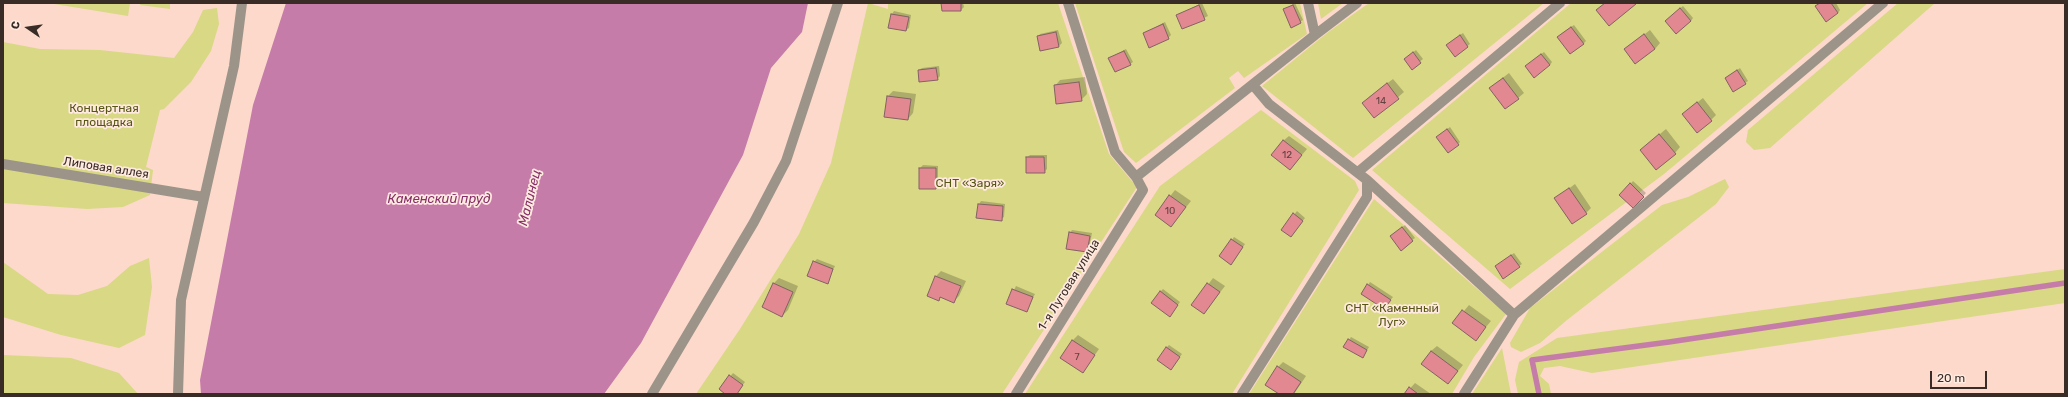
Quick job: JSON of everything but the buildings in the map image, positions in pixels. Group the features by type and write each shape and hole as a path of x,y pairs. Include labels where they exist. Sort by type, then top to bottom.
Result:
{"street":[{"path":"178,394 181,300 234,66 242,3"},
{"path":"652,394 754,222 786,161 838,3"},
{"path":"1068,3 1115,152 1136,177 1357,3"},
{"path":"1308,3 1315,35"},
{"path":"1358,172 1560,3"},
{"path":"1464,394 1514,315 1883,3"},
{"path":"1253,85 1269,104 1358,172 1514,315"},
{"name":"Липовая аллея","path":"3,164 204,197"},
{"name":"1-я Луговая улица","path":"1016,394 1143,190 1136,177"},
{"path":"1242,394 1367,196 1367,180"}],"green space":[{"path":"48,3 130,3 128,16"},
{"path":"141,3 170,3 170,9 140,5"},
{"name":"СНТ «Заря»","path":"868,3 888,9 888,3 1058,3 1109,154 1137,187 1002,394 696,394 740,329 799,234 831,163"},
{"path":"1075,3 1300,3 1307,34 1244,78 1238,71 1229,78 1235,88 1136,163 1124,152"},
{"path":"1318,3 1343,3 1321,19"},
{"path":"1369,3 1544,3 1353,158 1262,86 1327,33"},
{"path":"1571,3 1868,3 1664,174 1510,289 1372,170"},
{"path":"1898,3 1935,3 1770,148 1754,150 1746,142 1748,130"},
{"name":"Концертная площадка","path":"217,8 219,24 211,51 191,82 164,109 160,110 146,167 153,170 150,195 123,207 87,209 3,203 3,42 40,49 100,50 174,58 193,32 203,10"},
{"path":"1261,110 1355,181 1359,190 1232,394 1025,394 1160,186"},
{"path":"1725,179 1729,187 1716,204 1567,320 1540,343 1521,352 1511,347 1510,343 1530,308 1662,205 1688,197"},
{"name":"СНТ «Каменный Луг»","path":"1374,199 1506,314 1474,357 1452,394 1249,394"},
{"path":"149,258 152,287 145,335 119,348 61,335 3,317 3,262 48,294 78,295 107,286 130,266"},
{"path":"2065,269 2065,303 1592,373 1560,366 1544,368 1540,376 1549,384 1551,394 1518,394 1515,380 1519,362 1557,338"},
{"path":"1502,348 1511,394 1472,394"},
{"path":"3,355 71,358 119,373 138,394 3,394"}],"water":[{"name":"Каменский пруд","path":"286,3 808,3 802,32 771,68 743,155 641,343 604,394 201,394 200,380 253,105"}],"waterway":[{"path":"1539,394 1532,360 1669,342 2065,283"}],"water label":[{"name":"Малинец","path":"530,198"}]}
